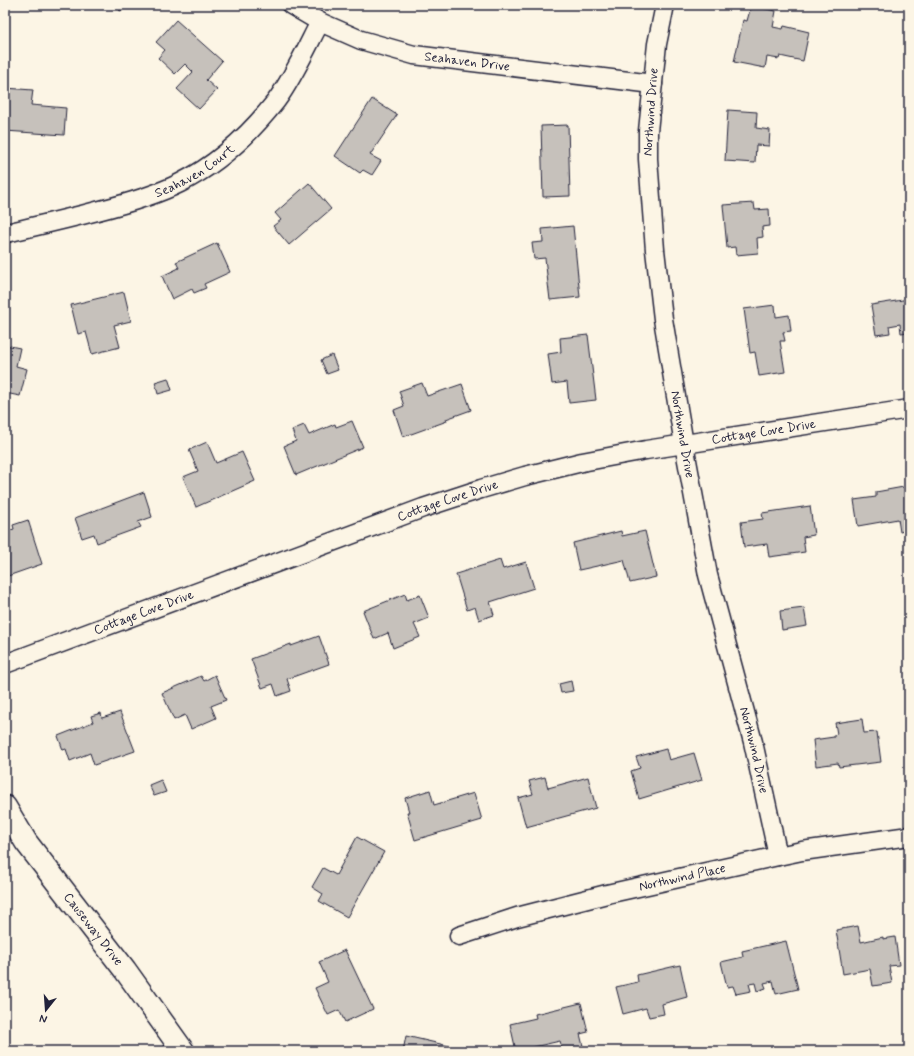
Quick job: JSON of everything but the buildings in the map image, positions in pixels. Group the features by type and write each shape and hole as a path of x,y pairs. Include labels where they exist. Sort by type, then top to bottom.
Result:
{"street":[{"name":"Seahaven Drive","path":"291,5 320,22 361,40 414,55 653,84"},
{"name":"Northwind Drive","path":"665,5 657,44 648,131 648,159 655,250 663,319 708,575 753,742 778,856"},
{"name":"Seahaven Court","path":"6,233 125,204 157,194 182,182 212,164 237,145 276,100 299,63 320,22"},
{"name":"Cottage Cove Drive","path":"5,664 423,508 481,488 582,462 646,450 909,409"},
{"name":"Causeway Drive","path":"5,807 26,842 125,970 183,1051"},
{"name":"Northwind Place","path":"459,936 517,917 607,894 778,856 909,836"}]}
